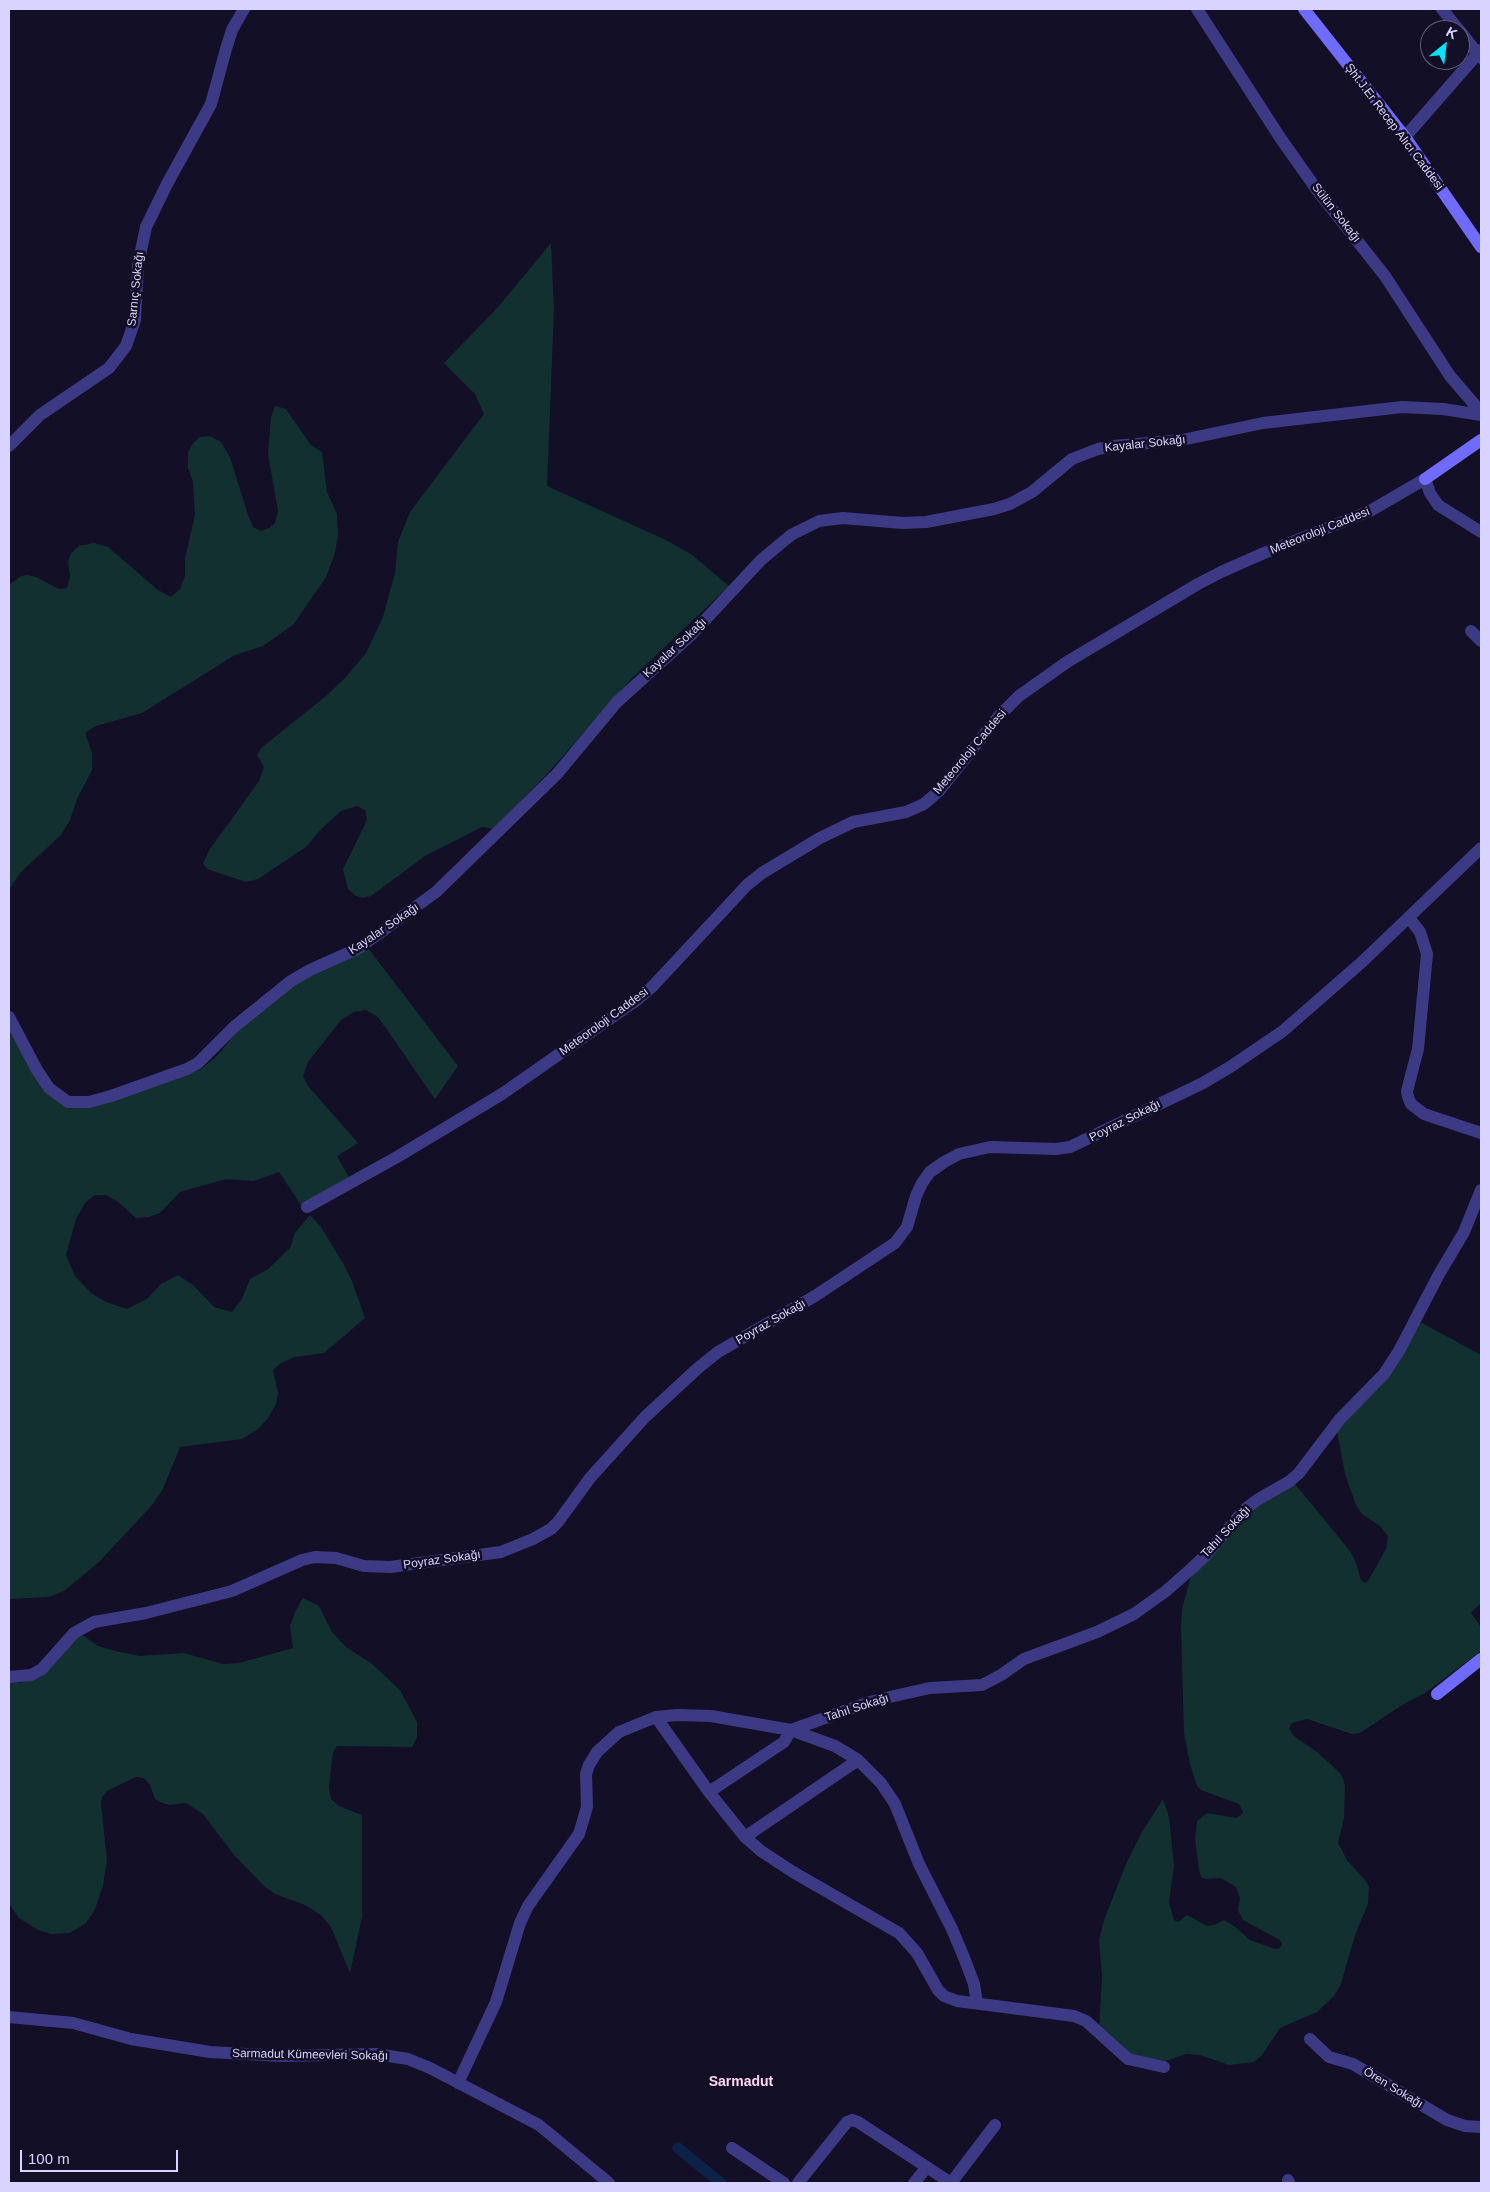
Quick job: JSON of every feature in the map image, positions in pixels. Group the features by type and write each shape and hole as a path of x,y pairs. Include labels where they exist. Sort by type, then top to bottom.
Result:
{"street":[{"name":"Sarnıç Sokağı","path":"9,446 40,415 108,368 126,346 135,320 138,265 146,227 167,184 212,104 232,30 244,9"},
{"name":"Sülün Sokağı","path":"1197,9 1280,138 1317,190 1385,276 1450,376 1481,414"},
{"name":"Şht.J.Er Recep Alıcı Caddesi","path":"1304,9 1405,137 1481,247"},
{"path":"1442,9 1451,20"},
{"path":"1405,137 1480,54 1470,42"},
{"name":"Kayalar Sokağı","path":"9,1017 37,1070 49,1088 68,1102 89,1102 187,1070 198,1063 234,1027 292,981 310,970 359,948 436,892 557,774 617,702 692,634 762,560 791,535 819,522 843,518 904,523 926,522 994,509 1010,504 1032,492 1072,459 1098,449 1114,446 1182,440 1263,423 1402,407 1443,409 1481,414"},
{"name":"Meteoroloji Caddesi","path":"307,1207 397,1157 502,1094 638,999 652,987 747,884 762,873 820,838 853,822 906,812 924,804 939,791 1008,706 1066,662 1221,572 1370,512 1425,479 1481,440"},
{"path":"1425,479 1430,493 1438,505 1481,532"},
{"path":"1471,631 1481,641"},
{"name":"Poyraz Sokağı","path":"9,1677 31,1675 42,1669 74,1632 94,1622 146,1613 232,1592 302,1560 315,1557 336,1558 364,1566 390,1567 501,1552 534,1539 551,1529 558,1522 590,1478 645,1417 698,1368 718,1352 815,1296 895,1243 907,1227 916,1196 930,1172 959,1154 990,1147 1056,1149 1070,1147 1203,1083 1282,1031 1409,918 1481,849"},
{"path":"1409,918 1420,932 1427,954 1418,1049 1407,1091 1408,1097 1411,1104 1424,1114 1481,1134"},
{"name":"Tahıl Sokağı","path":"656,1717 677,1714 712,1716 791,1730 870,1702 894,1696 930,1688 982,1685 1024,1659 1116,1623 1149,1604 1206,1554 1244,1510 1257,1500 1290,1481 1299,1473 1340,1419 1384,1374 1464,1232 1481,1190"},
{"path":"1437,1694 1481,1659"},
{"path":"458,2083 496,2002 520,1923 532,1900 579,1834 587,1807 586,1774 589,1765 597,1752 619,1732 656,1717 709,1792 745,1837 761,1851 793,1872 887,1924 899,1933 917,1953 938,1990 944,1996 957,2001 1074,2016 1086,2022 1128,2059 1164,2067"},
{"path":"709,1792 778,1746 788,1737 791,1730 835,1746 858,1760 881,1783 894,1804 919,1864 952,1929 965,1960 974,1984 977,2003"},
{"path":"745,1837 858,1760"},
{"name":"Sarmadut Kümeevleri Sokağı","path":"9,2017 73,2023 131,2038 210,2052 282,2056 362,2054 394,2056 421,2064 539,2125 609,2183"},
{"name":"Ören Sokağı","path":"1310,2039 1329,2056 1353,2064 1447,2120 1465,2126 1481,2127"},
{"path":"798,2183 847,2122 852,2120 858,2122 951,2183 995,2125"},
{"path":"732,2148 784,2183"},
{"path":"914,2183 927,2167"}],"green space":[{"path":"551,243 554,310 547,486 668,541 692,555 729,586 632,678 547,774 494,829 482,827 425,856 371,896 363,898 356,896 348,889 343,869 367,820 365,810 357,806 341,811 321,829 306,847 258,879 246,882 207,869 203,863 210,849 259,781 264,767 257,755 261,748 326,696 345,678 366,653 383,617 395,573 398,542 410,512 484,414 475,394 444,363 499,306"},
{"path":"275,406 286,409 311,445 322,452 327,492 337,514 338,535 335,553 326,577 294,624 263,646 235,655 142,713 96,726 85,733 92,752 92,770 77,799 70,820 61,835 21,872 9,889 9,585 21,576 27,575 36,577 59,589 67,588 70,577 68,562 71,553 79,546 94,543 108,547 158,590 171,597 180,589 185,576 185,558 195,515 193,482 188,468 188,452 193,443 200,437 210,436 221,442 230,457 253,527 261,531 275,523 278,511 268,454 271,417"},
{"path":"368,948 458,1066 435,1099 378,1017 366,1010 354,1012 341,1020 308,1062 303,1076 308,1086 358,1143 337,1156 350,1179 301,1205 279,1172 254,1181 226,1179 180,1192 160,1213 149,1217 136,1218 117,1201 106,1195 95,1195 85,1203 76,1219 66,1255 75,1276 91,1293 106,1302 127,1309 147,1299 161,1284 178,1275 193,1285 214,1307 232,1312 242,1299 250,1279 268,1269 290,1248 295,1233 310,1215 321,1227 343,1263 352,1281 365,1318 324,1353 295,1357 281,1363 273,1370 278,1393 276,1404 268,1418 258,1429 242,1439 180,1447 163,1489 153,1504 99,1562 64,1591 49,1597 9,1599 9,1026 71,1107 185,1076 201,1069 217,1056 240,1028 275,999 310,975"},
{"path":"1420,1322 1481,1355 1481,1603 1471,1613 1481,1627 1481,1651 1425,1693 1402,1705 1360,1733 1352,1734 1307,1719 1292,1723 1289,1728 1294,1736 1317,1752 1343,1778 1345,1786 1344,1818 1338,1843 1347,1860 1369,1887 1368,1904 1355,1935 1341,1984 1334,1996 1317,2012 1280,2028 1262,2055 1254,2062 1229,2065 1200,2055 1186,2054 1166,2061 1134,2057 1099,2029 1102,1976 1099,1940 1104,1920 1126,1864 1142,1832 1163,1799 1169,1817 1174,1866 1169,1902 1174,1920 1178,1922 1187,1915 1207,1926 1224,1920 1250,1940 1275,1949 1280,1948 1282,1944 1280,1940 1243,1920 1238,1910 1240,1898 1236,1887 1221,1878 1205,1879 1201,1877 1199,1870 1195,1839 1197,1821 1207,1813 1236,1818 1243,1812 1239,1804 1201,1790 1197,1786 1190,1764 1184,1733 1181,1627 1182,1609 1191,1576 1257,1505 1295,1484 1350,1551 1361,1580 1365,1583 1368,1581 1386,1549 1388,1536 1380,1526 1362,1514 1356,1505 1345,1474 1337,1431"},
{"path":"303,1598 319,1606 332,1632 346,1647 372,1664 400,1690 417,1722 417,1737 412,1747 337,1746 333,1752 329,1787 331,1799 339,1806 362,1815 362,1917 350,1973 331,1927 321,1915 305,1905 275,1894 265,1887 234,1855 203,1814 186,1803 169,1805 155,1799 150,1785 144,1778 136,1777 107,1791 102,1797 101,1804 107,1860 103,1886 95,1909 86,1923 70,1933 51,1934 38,1930 19,1918 9,1904 9,1682 20,1683 31,1680 81,1634 98,1646 115,1651 140,1656 184,1653 223,1664 239,1663 293,1648 290,1626"}],"waterway":[{"path":"678,2148 721,2183"}],"district":[{"name":"Sarmadut","path":"741,2082"}]}
